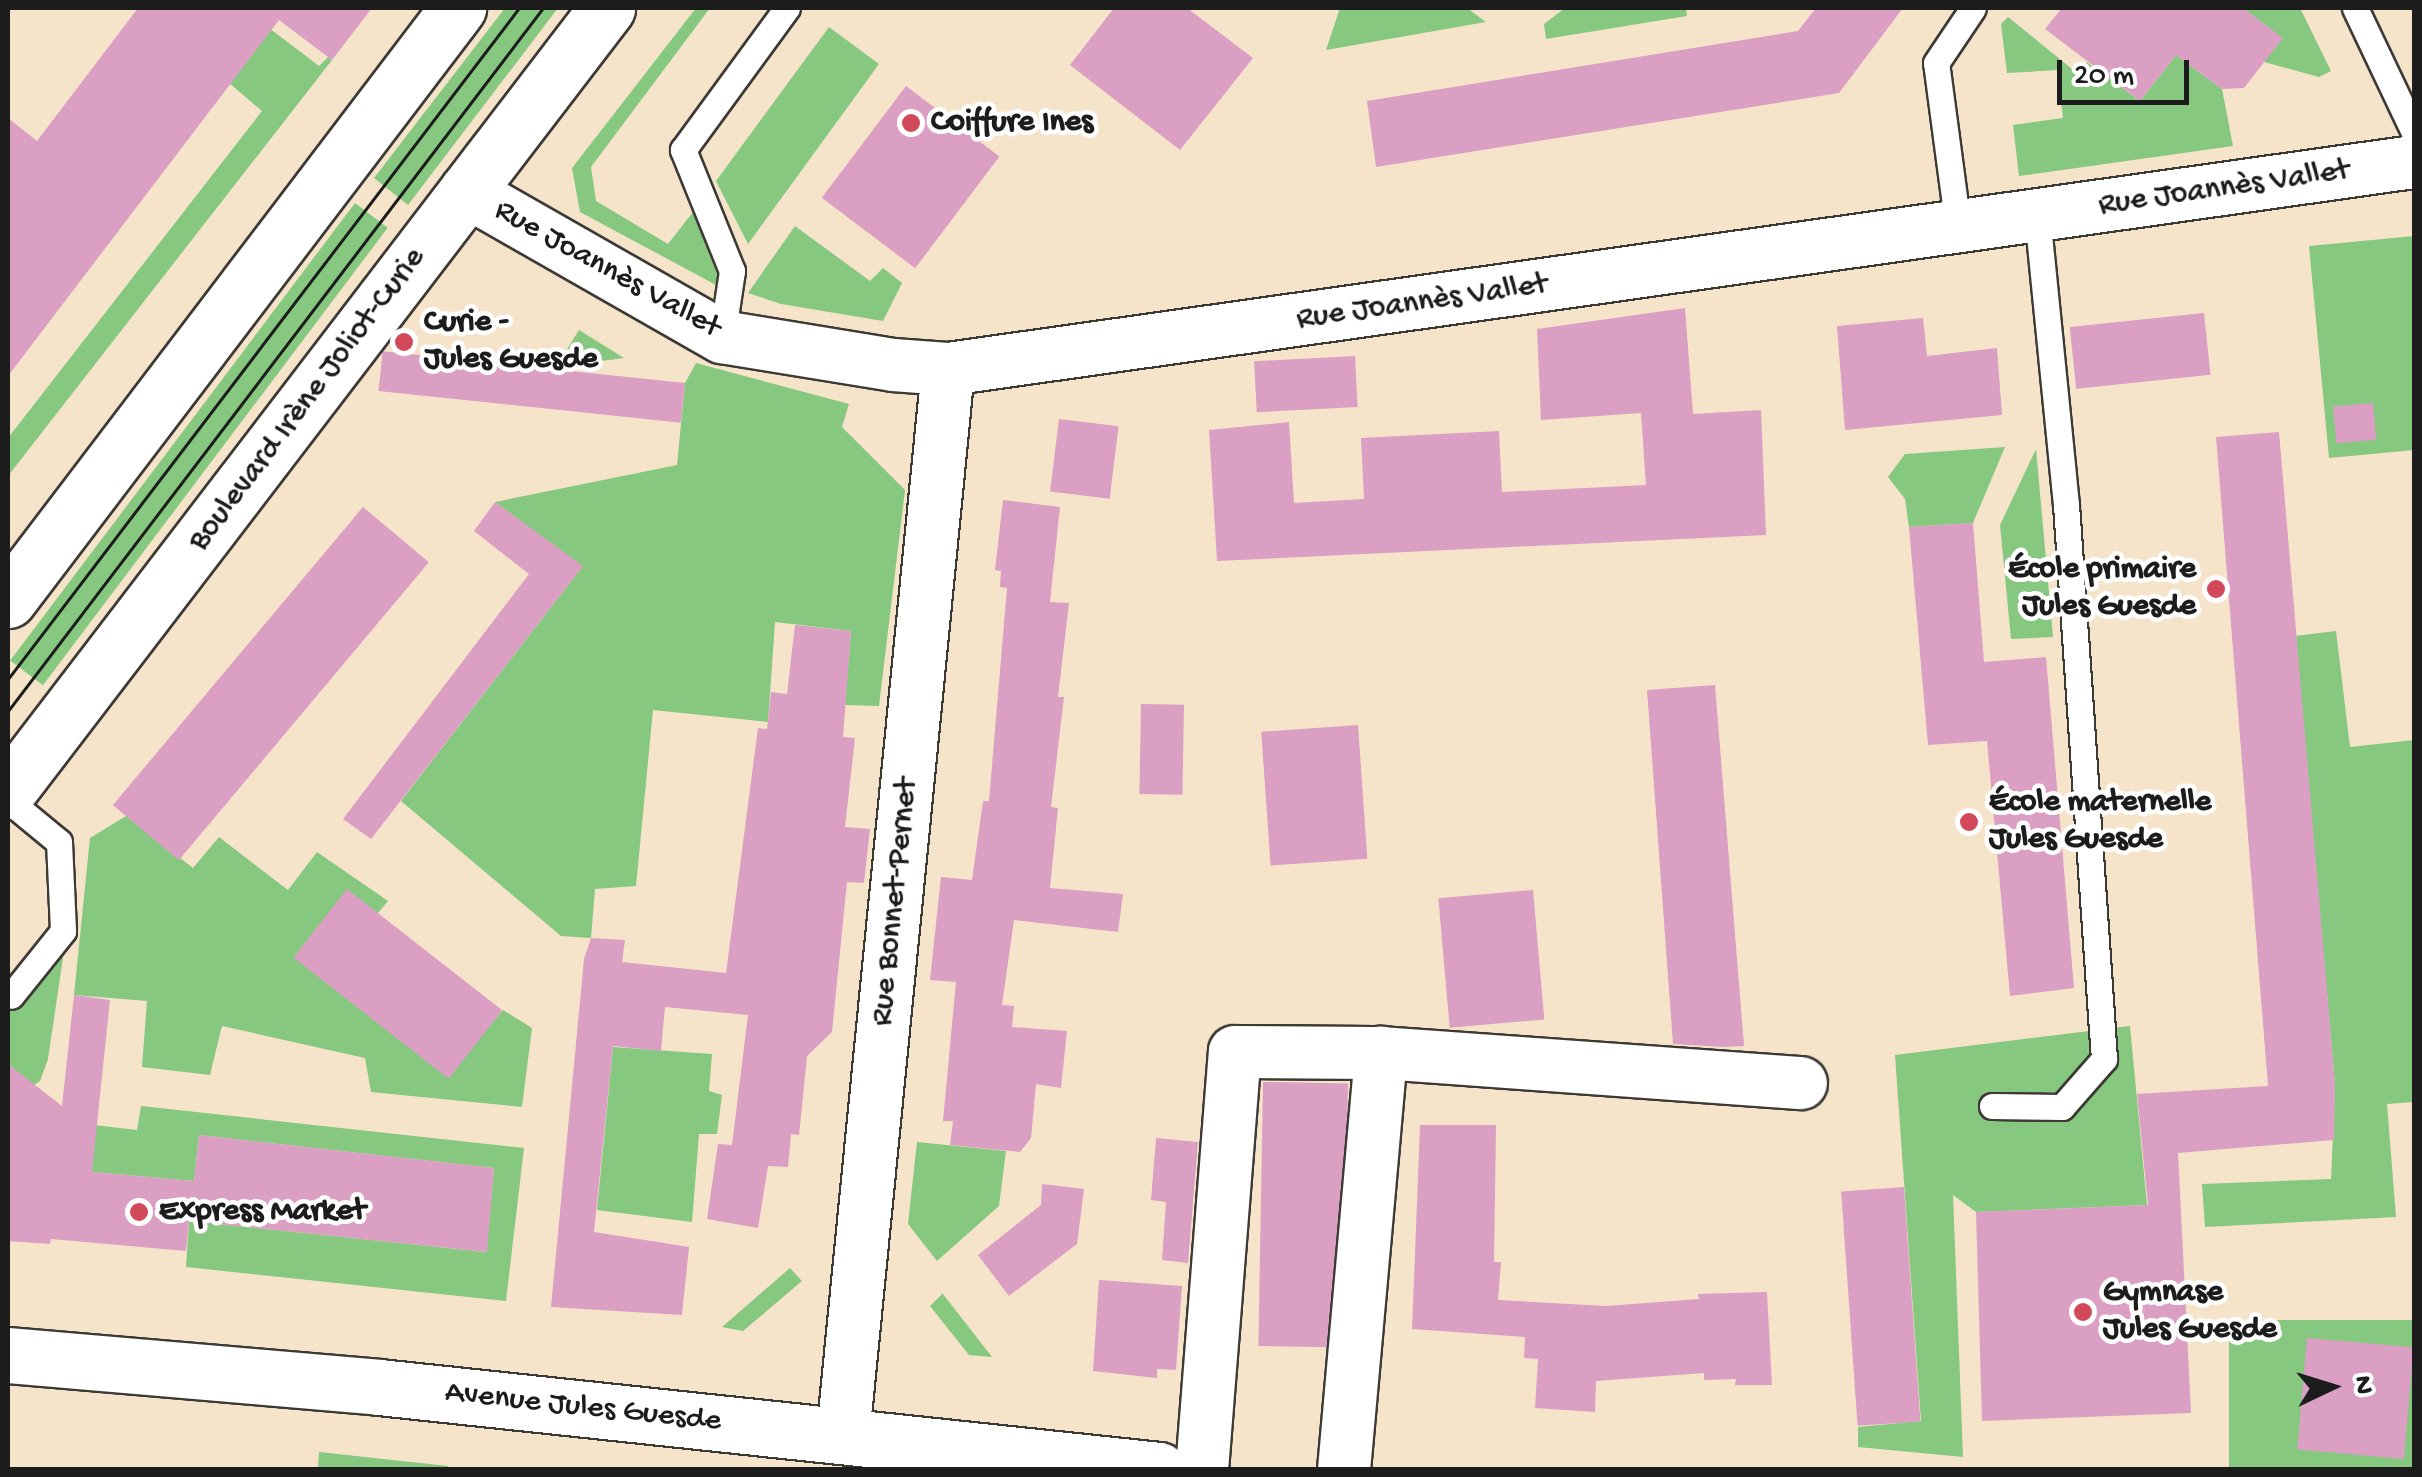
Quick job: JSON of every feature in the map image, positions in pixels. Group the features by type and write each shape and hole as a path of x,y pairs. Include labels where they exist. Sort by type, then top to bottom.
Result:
{"main road":[{"path":"8,600 458,8"},
{"name":"Boulevard Irène Joliot-Curie","path":"8,791 606,8"},
{"name":"Avenue Jules Guesde","path":"8,1354 379,1387 843,1436 926,1456 1158,1470"}],"street":[{"name":"Rue Joannès Vallet","path":"466,191 722,337 893,365 948,369 2414,162"},
{"name":"Rue Bonnet-Pernet","path":"843,1436 948,369"},
{"path":"1202,1470 1235,1052 1381,1054 1801,1084"},
{"path":"1344,1470 1381,1054"}],"lane":[{"path":"722,337 732,270 683,150 787,8"},
{"path":"1958,227 1936,64 1973,8"},
{"path":"2355,8 2414,132"},
{"path":"1992,1106 2062,1107 2104,1059 2066,505 2036,216"},
{"path":"8,800 58,842 62,930 11,996"}],"green space":[{"path":"166,8 243,8 319,66 328,57 332,60 8,476 8,438 262,111 229,83 239,64"},
{"path":"505,8 558,8 408,205 374,178"},
{"path":"696,8 710,8 591,167 596,201 668,244 693,212 719,279 716,285 580,212 572,168"},
{"path":"1340,8 1467,8 1486,22 1326,50"},
{"path":"1565,8 1686,8 1687,16 1546,39 1544,24"},
{"path":"2243,8 2300,8 2331,71 2319,77 2264,62 2282,38"},
{"path":"2008,17 2077,73 2087,62 2140,101 2176,55 2222,89 2233,146 2019,176 2013,125 2063,118 2057,70 2007,73 2001,24"},
{"path":"829,27 879,64 748,244 716,181"},
{"path":"355,203 388,228 43,685 10,661"},
{"path":"795,226 870,281 883,268 902,283 883,321 781,304 748,293"},
{"path":"2414,236 2414,450 2329,458 2309,246"},
{"path":"579,330 624,358 556,367"},
{"path":"463,348 499,376 433,386"},
{"path":"696,363 849,404 842,427 905,490 879,706 845,705 851,631 775,622 768,722 653,710 636,886 595,889 591,938 561,936 401,801 582,567 495,502 677,465 685,383"},
{"path":"2005,447 1973,523 1909,527 1905,499 1888,477 1905,454"},
{"path":"2036,449 2053,637 2011,639 2000,525"},
{"path":"2336,631 2350,747 2414,740 2414,1102 2387,1104 2396,1217 2205,1227 2202,1184 2331,1179 2335,1084 2295,636"},
{"path":"126,816 193,868 219,837 288,890 317,852 388,901 378,913 448,1074 503,1010 532,1028 522,1107 371,1092 365,1058 222,1026 210,1075 142,1067 147,1001 74,995 90,838"},
{"path":"64,951 48,1059 40,1081 18,1096 25,1078 8,1064 8,992 22,1003"},
{"path":"2130,1026 2147,1205 1976,1212 1953,1195 1963,1457 1858,1447 1858,1427 1921,1421 1895,1055"},
{"path":"613,1047 712,1054 709,1091 722,1095 717,1134 699,1134 692,1222 597,1210"},
{"path":"141,1106 524,1148 506,1301 186,1267 189,1221 486,1252 494,1168 199,1135 194,1181 59,1169 60,1121 137,1130"},
{"path":"917,1142 1006,1151 999,1206 937,1261 908,1224"},
{"path":"790,1268 802,1281 743,1331 722,1327"},
{"path":"943,1293 992,1357 969,1355 930,1306"},
{"path":"2229,1320 2414,1320 2414,1469 2229,1469"},
{"path":"319,1452 448,1466 448,1469 318,1469"}],"building":[{"path":"138,8 372,8 332,60 279,20 8,376 8,118 37,141"},
{"path":"1114,8 1187,8 1253,58 1180,150 1070,65"},
{"path":"1816,8 1903,8 1839,93 1376,167 1367,101 1798,31"},
{"path":"2062,8 2243,8 2283,38 2244,88 2222,89 2176,55 2140,101 2045,29"},
{"path":"906,86 999,156 915,268 822,198"},
{"path":"1685,308 1693,414 1761,410 1766,535 1217,561 1209,430 1289,422 1294,503 1364,499 1361,438 1499,431 1502,492 1646,485 1641,413 1541,420 1537,329"},
{"path":"2204,313 2210,375 2076,389 2070,327"},
{"path":"1923,318 1927,356 1997,348 2002,415 1845,430 1837,326"},
{"path":"383,351 685,383 681,423 378,391"},
{"path":"1355,356 1358,407 1257,412 1254,361"},
{"path":"2373,403 2376,440 2336,443 2333,406"},
{"path":"1059,419 1119,426 1110,499 1050,491"},
{"path":"2279,432 2335,1084 2334,1140 2178,1153 2191,1413 1982,1421 1976,1212 2148,1205 2137,1094 2268,1086 2216,437"},
{"path":"1003,500 1060,507 1050,602 1069,603 1058,697 1064,697 1051,807 1058,808 1050,888 1123,894 1118,932 1014,920 1002,1005 1014,1006 1012,1027 1067,1031 1061,1088 1036,1084 1031,1138 1020,1152 950,1145 953,1121 943,1121 956,982 930,980 941,877 972,880 983,801 989,801 1007,588 1000,587 1001,571 995,570"},
{"path":"495,502 583,566 371,839 343,819 529,574 474,531"},
{"path":"363,507 429,562 179,860 113,805"},
{"path":"1973,523 1984,662 2046,657 2074,988 2010,996 1987,741 1928,745 1909,527"},
{"path":"795,625 851,631 843,737 855,738 845,827 870,829 864,883 847,882 832,1032 807,1056 799,1135 791,1134 788,1167 768,1166 758,1228 707,1219 718,1144 732,1145 748,1015 665,1007 661,1051 613,1046 594,1232 689,1247 682,1315 551,1307 584,959 591,938 625,940 622,962 726,973 758,728 767,729 771,692 787,694"},
{"path":"1715,685 1744,1046 1673,1044 1647,690"},
{"path":"1141,704 1184,705 1182,795 1139,794"},
{"path":"1358,725 1367,859 1271,865 1261,732"},
{"path":"347,889 502,1010 449,1079 293,958"},
{"path":"1533,890 1544,1020 1450,1028 1438,898"},
{"path":"74,995 110,1000 92,1172 194,1181 199,1135 494,1168 487,1252 189,1221 186,1251 51,1239 50,1244 8,1241 8,1064 62,1106"},
{"path":"1263,1082 1348,1083 1343,1347 1258,1346"},
{"path":"1420,1125 1496,1125 1494,1262 1501,1262 1498,1300 1606,1306 1699,1299 1698,1294 1767,1292 1772,1385 1735,1385 1736,1379 1704,1380 1704,1373 1596,1381 1595,1412 1535,1408 1538,1359 1524,1358 1525,1337 1412,1329"},
{"path":"1156,1138 1198,1142 1188,1263 1162,1260 1166,1202 1151,1200"},
{"path":"1042,1184 1084,1189 1077,1244 1009,1296 978,1255 1041,1205"},
{"path":"1904,1187 1920,1421 1858,1426 1841,1191"},
{"path":"1099,1280 1182,1286 1176,1370 1157,1369 1157,1378 1093,1371"},
{"path":"2307,1338 2414,1347 2404,1459 2297,1450"}],"tram line":[{"path":"8,679 519,8"},
{"path":"8,711 543,8"}],"place":[{"name":"Coiffure Ines","path":"911,123"},
{"name":"Curie - Jules Guesde","path":"404,342"},
{"name":"École primaire Jules Guesde","path":"2216,589"},
{"name":"École maternelle Jules Guesde","path":"1969,822"},
{"name":"Express Market","path":"139,1212"},
{"name":"Gymnase Jules Guesde","path":"2083,1312"}]}
